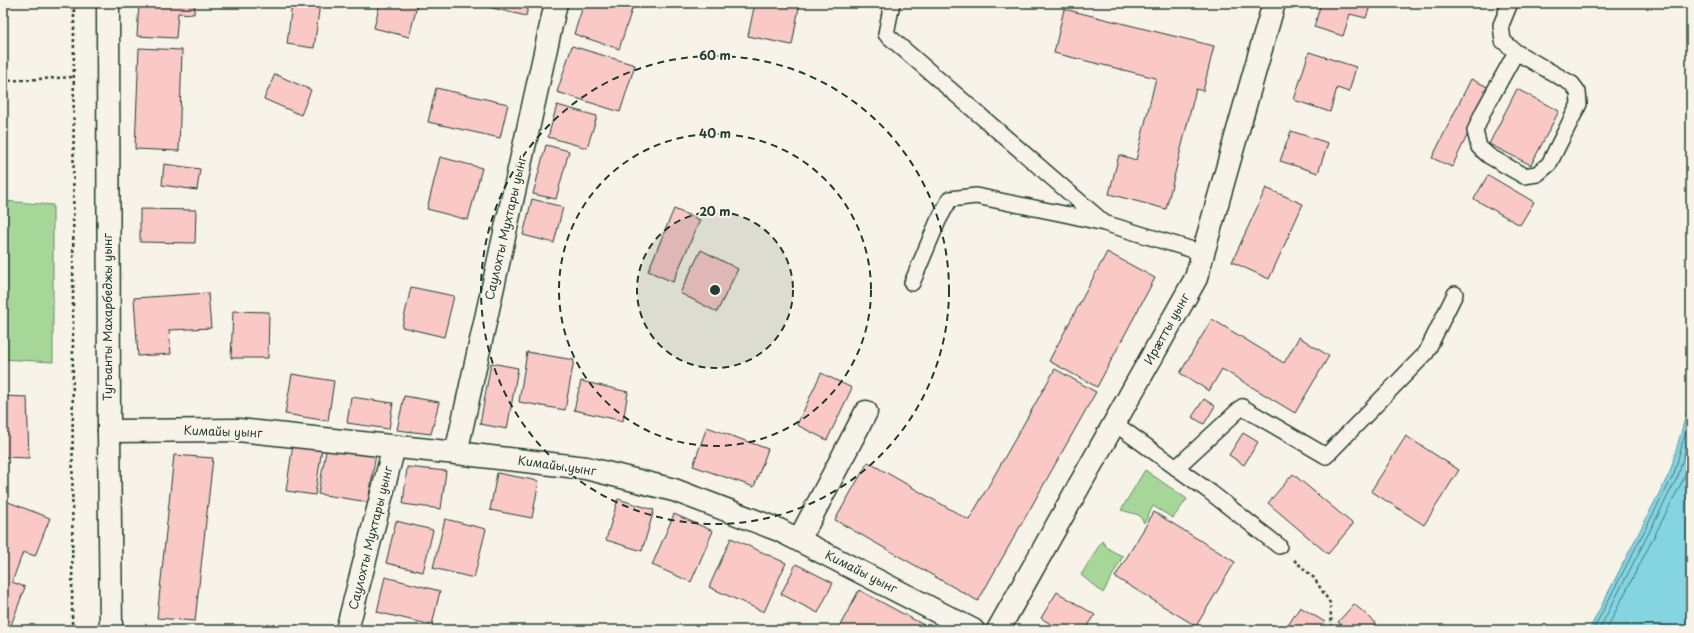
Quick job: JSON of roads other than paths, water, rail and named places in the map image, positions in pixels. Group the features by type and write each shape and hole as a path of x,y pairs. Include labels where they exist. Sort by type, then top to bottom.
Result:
{"street":[{"name":"Тугъанты Махарбеджы уынг","path":"108,3 111,630"},
{"name":"Саулохты Мухтары уынг","path":"456,452 556,3"},
{"name":"Ирæтты уынг","path":"998,630 1196,278 1274,3"},
{"path":"799,540 866,412"},
{"name":"Кимайы уынг","path":"109,431 238,430 394,447 456,452 586,468 674,490 779,530 974,630"},
{"name":"Саулохты Мухтары уынг","path":"347,630 394,447"}],"lane":[{"path":"892,3 886,34 1104,223"},
{"path":"1510,3 1501,25 1503,41 1516,52 1572,84 1578,92 1579,104 1549,164 1537,174 1524,176 1489,156 1479,147 1475,131 1483,112 1516,52"},
{"path":"912,283 938,221 950,199 976,196 1104,223 1203,253"},
{"path":"1176,468 1242,406 1326,456 1426,353 1456,294"},
{"path":"1114,423 1279,546"}],"water":[{"path":"1691,397 1691,630 1589,630 1670,472"}]}
